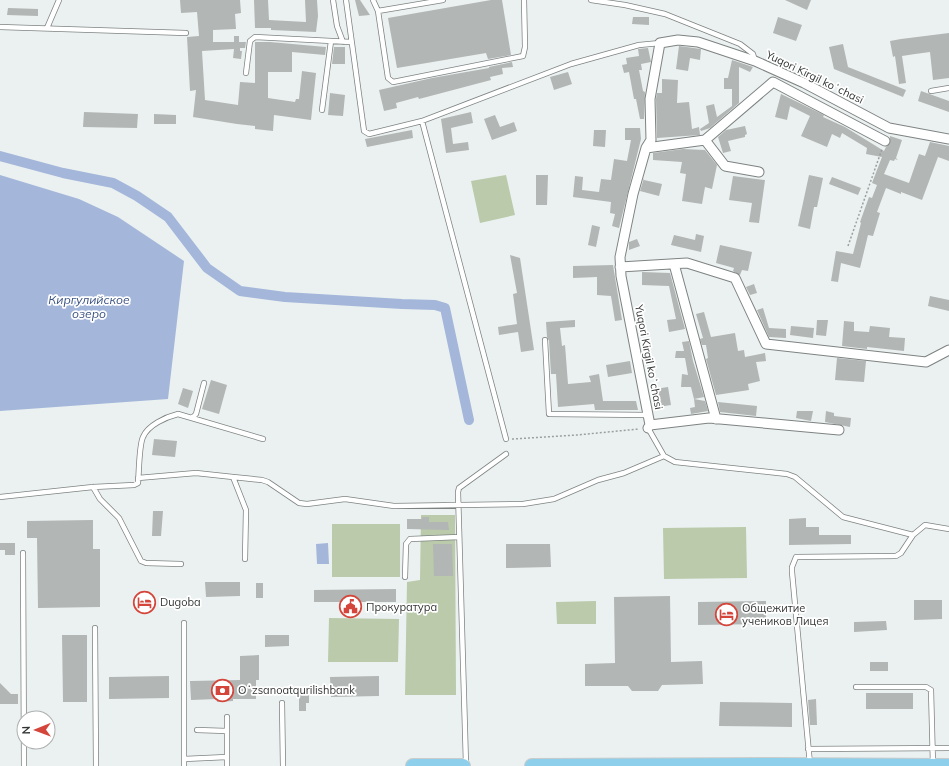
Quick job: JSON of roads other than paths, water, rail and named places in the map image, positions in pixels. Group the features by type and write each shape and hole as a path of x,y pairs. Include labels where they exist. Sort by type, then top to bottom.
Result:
{"main road":[{"path":"414,766 465,766"},
{"path":"532,766 949,766"}],"street":[{"name":"Yuqori Kirgil koʻchasi","path":"649,426 620,276 620,257 633,194 646,148 651,140 650,99 660,43 678,40 698,42 755,61 804,83 889,128 949,139"},
{"path":"646,148 705,140 773,82 885,141"},
{"path":"705,140 725,166 759,172"},
{"path":"620,267 687,263 735,278 766,344 926,362 949,350"},
{"path":"674,264 716,419"},
{"path":"649,426 709,418 839,430"}],"lane":[{"path":"47,28 59,0"},
{"path":"334,0 337,26 343,42"},
{"path":"346,0 364,131 369,134 422,121 571,64 639,45 660,43"},
{"path":"372,0 378,11 388,78 393,82 523,56 525,47 524,0"},
{"path":"378,11 443,0"},
{"path":"591,0 625,5 665,14 740,44 753,54 755,61"},
{"path":"0,27 186,33"},
{"path":"246,73 250,41 255,37 351,42"},
{"path":"322,110 331,41"},
{"path":"931,91 949,88"},
{"path":"422,121 506,439"},
{"path":"545,340 549,414 648,415"},
{"path":"192,418 196,414 204,383"},
{"path":"0,497 93,486 134,485 138,483 142,438 147,430 168,417 178,414 263,439"},
{"path":"649,426 664,456 675,462 787,474 795,477 844,517 913,535"},
{"path":"465,766 458,492 459,488 506,454"},
{"path":"138,478 196,473 262,480 268,482 299,504 345,499 394,506 523,504 554,499 598,480 624,474 664,456"},
{"path":"233,477 246,510 244,559"},
{"path":"93,486 100,499 119,518 141,561 146,563 182,564"},
{"path":"810,765 803,677 792,572 792,567 796,557 896,556 901,553 913,535 925,525 949,529"},
{"path":"405,577 406,544 410,539 459,537"},
{"path":"23,554 24,766"},
{"path":"184,623 184,766"},
{"path":"95,628 96,766"},
{"path":"856,687 926,687 931,690 933,766"},
{"path":"282,703 283,766"},
{"path":"227,717 227,766"},
{"path":"198,730 227,730"},
{"path":"808,750 949,748"},
{"path":"184,759 227,757"}],"water":[{"name":"Киргулийское озеро","path":"0,175 79,199 118,217 184,261 168,399 0,411"},
{"path":"328,543 329,564 317,564 316,544"}],"waterway":[{"path":"0,156 63,173 113,183 137,196 168,217 207,268 240,291 285,297 435,305 445,308 469,420"}],"place":[{"name":"Dugoba","path":"145,602"},
{"name":"Прокуратура","path":"350,607"},
{"name":"Общежитие учеников Лицея","path":"727,614"},
{"name":"Oʻzsanoatqurilishbank","path":"223,690"}]}
